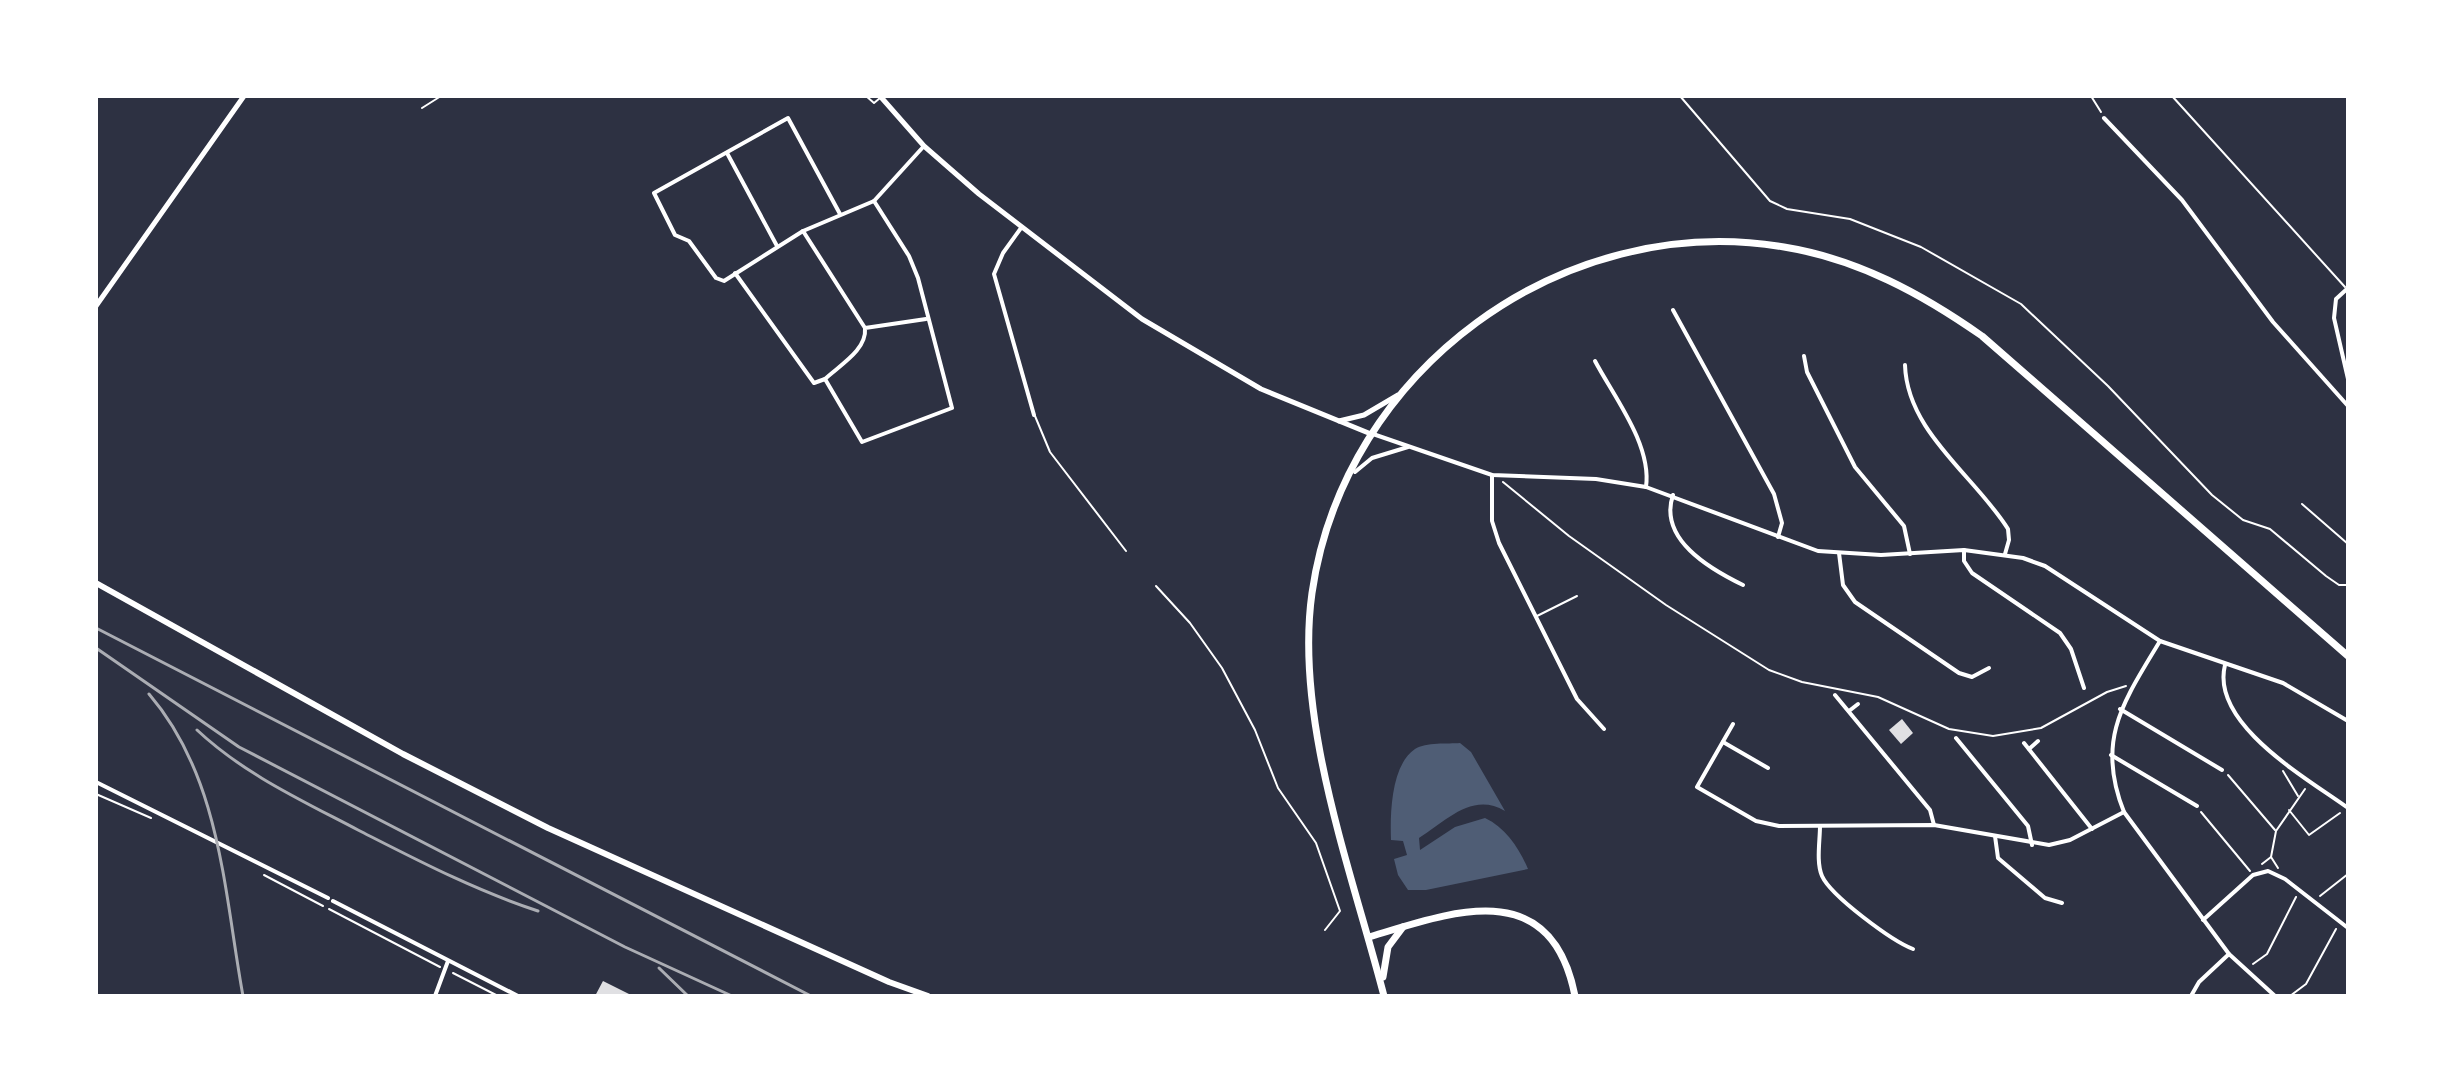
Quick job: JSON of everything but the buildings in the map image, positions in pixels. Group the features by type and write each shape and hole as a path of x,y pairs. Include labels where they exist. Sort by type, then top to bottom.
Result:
{"main road":[{"path":"1384,994 1322,761 1309,675 1312,593 1326,534 1345,482 1371,434 1398,395 1455,339 1510,299 1575,267 1614,254 1711,241 1787,247 1828,258 1896,283 1937,305 1982,336 2348,656"},
{"path":"96,583 403,754 548,828 889,982 928,996"},
{"path":"1369,937 1473,908 1503,911 1532,924 1555,945 1570,972 1575,996"},
{"path":"1384,994 1385,954 1406,925"}],"street":[{"path":"96,306 244,96"},
{"path":"882,96 924,146 1021,228 1176,342 1261,389 1338,422 1492,475 1596,479 1646,487 1818,551 1910,554 1964,550 2005,554 2045,566 2160,641 2283,683 2348,721"},
{"path":"840,214 788,118 654,193 675,235 689,241 716,278 724,281 803,231 874,201 924,146"},
{"path":"2104,118 2182,200 2273,322 2348,406"},
{"path":"727,153 777,246"},
{"path":"825,379 862,442 952,408 909,256 874,201"},
{"path":"1021,228 1003,253 994,274 1034,415"},
{"path":"735,273 814,383 825,379 860,347 866,337 865,328 803,231"},
{"path":"2347,288 2336,299 2334,318 2348,379"},
{"path":"1673,310 1774,494 1782,523 1778,537"},
{"path":"865,328 926,319"},
{"path":"1804,356 1807,372 1855,467 1904,526 1910,554"},
{"path":"1595,361 1643,452 1648,472 1646,487"},
{"path":"1905,365 1906,385 1933,437 2008,529 2005,554"},
{"path":"1338,422 1364,415 1398,395"},
{"path":"1345,482 1372,458 1408,447"},
{"path":"1492,475 1492,521 1577,699 1604,729"},
{"path":"1673,495 1670,502 1678,535 1688,552 1743,585"},
{"path":"1964,550 1964,561 1972,573 2060,633 2071,649 2084,688"},
{"path":"1839,553 1848,594 1873,616 1959,673 1972,677 1989,668"},
{"path":"2160,641 2120,709 2111,755 2112,777 2124,812 2203,920 2229,954 2275,996"},
{"path":"2225,665 2223,686 2229,702 2254,736 2348,808"},
{"path":"1835,695 1930,810 1934,825"},
{"path":"1849,711 1858,704"},
{"path":"2120,709 2222,770"},
{"path":"1733,724 1697,787 1756,821 1779,826 1934,825 2032,845 2062,843 2124,812"},
{"path":"1956,738 2028,826 2032,845"},
{"path":"2029,749 2038,741"},
{"path":"1723,742 1768,768"},
{"path":"2024,743 2092,829"},
{"path":"1967,752 1974,746"},
{"path":"2111,755 2197,806"},
{"path":"96,782 518,996"},
{"path":"1820,826 1820,871 1827,884 1897,943 1913,949"},
{"path":"1995,836 1998,858 2045,898 2062,903"},
{"path":"2203,920 2253,875 2268,871 2285,879 2348,928"},
{"path":"2191,996 2199,982 2229,954"},
{"path":"435,996 448,961"}],"lane":[{"path":"866,96 874,103 882,96"},
{"path":"2172,96 2347,288"},
{"path":"1034,415 1050,452 1126,551"},
{"path":"1536,617 1577,596"}],"path":[{"path":"422,108 441,96"},
{"path":"1680,96 1770,201 1787,209 1850,219 1921,247 2021,304 2108,386 2212,495 2243,520 2270,529 2339,585 2348,585"},
{"path":"2091,96 2104,118"},
{"path":"1492,475 1666,605 1769,670 1802,682 1878,697 1949,729 1993,736 2041,728 2107,692 2131,686"},
{"path":"2302,504 2348,544"},
{"path":"1156,586 1190,623 1222,668 1255,730 1278,788 1316,843 1340,911 1325,930"},
{"path":"2271,751 2299,797"},
{"path":"2222,770 2276,831"},
{"path":"2260,873 2262,862 2271,857 2276,831 2288,809 2312,781"},
{"path":"96,794 153,819"},
{"path":"2197,806 2253,875"},
{"path":"2288,809 2309,835 2336,815"},
{"path":"257,871 323,906"},
{"path":"2326,892 2348,874"},
{"path":"2245,970 2267,954 2293,903"},
{"path":"329,909 498,996"},
{"path":"2290,996 2306,984 2332,934"}],"water":[{"path":"1460,743 1471,752 1505,811 1481,805 1459,811 1419,838 1420,850 1455,827 1485,818 1511,839 1528,869 1426,890 1408,890 1398,875 1394,859 1407,855 1403,841 1391,840 1392,804 1401,766 1407,756 1420,747"}],"railway":[{"path":"96,628 811,996"},
{"path":"96,648 239,747 625,947 732,996"},
{"path":"149,694 173,727 205,799 224,877 243,996"},
{"path":"197,730 234,760 294,797 446,874 538,911"},
{"path":"659,968 688,996"}]}
